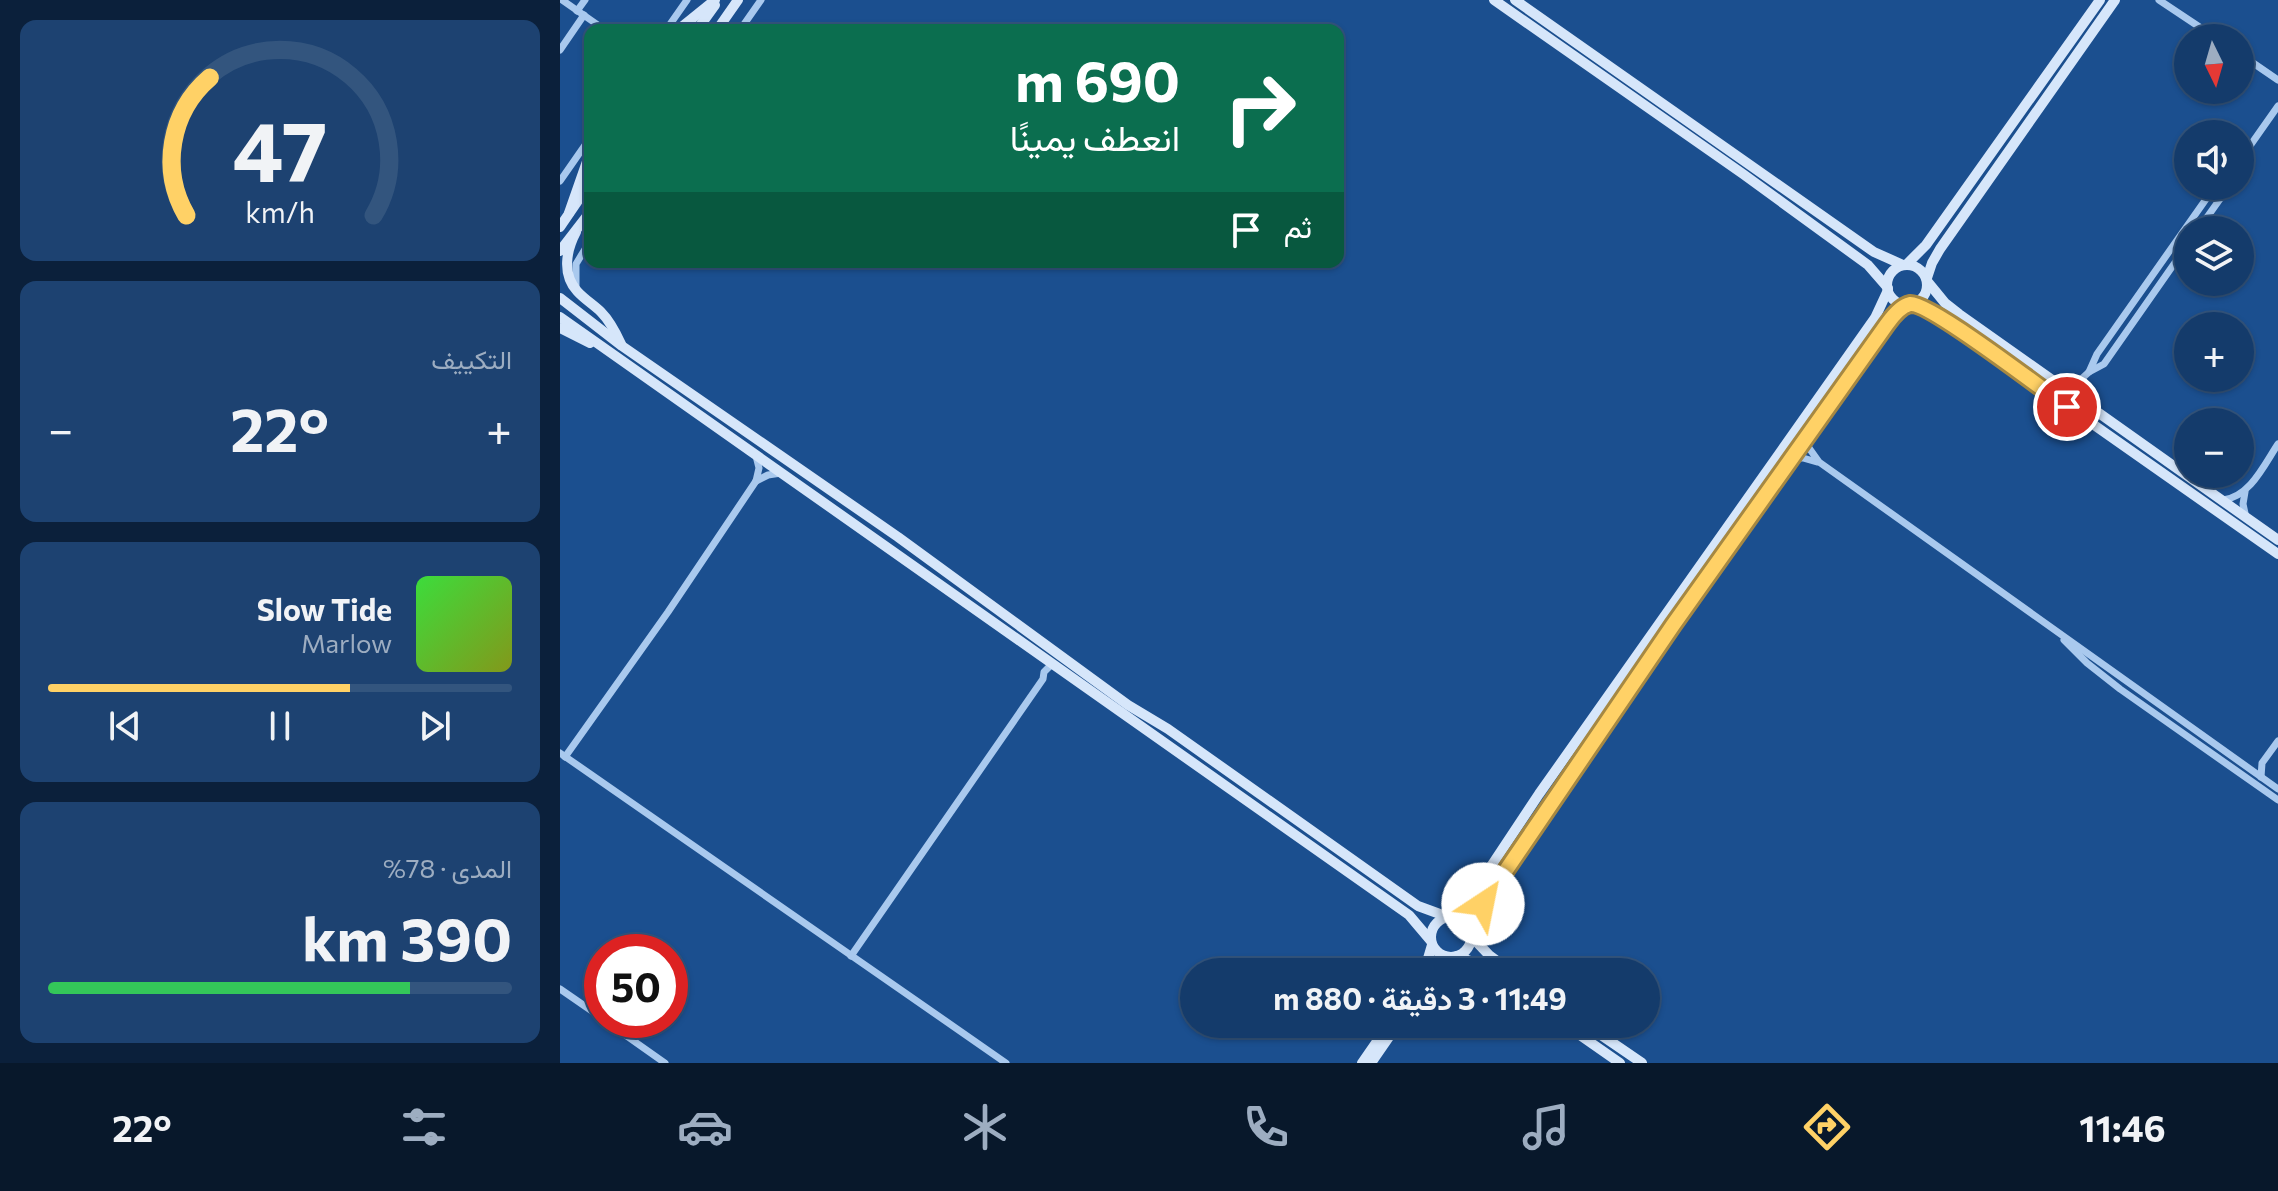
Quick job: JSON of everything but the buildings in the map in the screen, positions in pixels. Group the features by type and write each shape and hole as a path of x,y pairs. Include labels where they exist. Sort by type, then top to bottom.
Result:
{"main road":[{"path":"686,24 716,0"},
{"path":"701,24 716,0"},
{"path":"721,24 738,0"},
{"path":"1494,0 1868,265 1895,301 1910,304 1950,324 2278,554"},
{"path":"1515,0 1874,252 1919,268 1952,309 2276,538"},
{"path":"1427,958 1434,925 1449,917 1472,895 1539,794 1875,318 1888,289 1889,276 1926,245 2100,0"},
{"path":"1454,958 1466,950 1475,918 1483,904 1791,458 1890,320 1926,293 1927,280 1940,249 2115,0"},
{"path":"569,213 584,170"},
{"path":"560,227 584,192"},
{"path":"560,251 584,221"},
{"path":"576,232 567,262 571,283 602,313 622,346"},
{"path":"560,298 622,346 898,537 1418,906 1463,921 1470,934 1493,958"},
{"path":"560,317 1409,915 1442,955 1462,958"},
{"path":"560,328 602,346"},
{"path":"815,497 831,501 886,538 898,537"},
{"path":"2223,516 2232,513 2258,531 2276,538"},
{"path":"1708,579 1702,578 1701,574 1713,549"},
{"path":"1673,625 1686,603 1682,597 1676,599"},
{"path":"1051,665 1062,663 1088,680 1094,679"},
{"path":"1362,1063 1379,1038"},
{"path":"1371,1063 1388,1038"},
{"path":"1584,1038 1620,1063"},
{"path":"1605,1038 1642,1063"}],"street":[{"path":"562,0 597,24"},
{"path":"560,50 585,0"},
{"path":"670,24 687,0"},
{"path":"744,24 761,0"},
{"path":"2159,0 2195,24"},
{"path":"2254,64 2278,80"},
{"path":"2254,140 2278,106"},
{"path":"560,181 584,147"},
{"path":"2088,406 2082,393 2097,354 2205,200"},
{"path":"577,291 576,264 584,251"},
{"path":"2058,385 2069,385 2104,364 2174,264"},
{"path":"1806,437 1809,448 1819,462 2278,789"},
{"path":"2222,500 2235,498 2246,490 2278,444"},
{"path":"756,455 759,468 756,481 668,612 563,755 1006,1063"},
{"path":"1791,458 1819,462"},
{"path":"756,481 781,473"},
{"path":"2246,490 2243,504 2246,518"},
{"path":"2054,630 2075,652 2120,689 2278,800"},
{"path":"851,956 1051,665"},
{"path":"1043,679 1062,672"},
{"path":"2261,777 2264,760 2278,741"},
{"path":"2246,765 2264,760"},
{"path":"560,989 584,1006"},
{"path":"630,1038 665,1063"}],"route":[{"path":"1483,904 1673,625 1898,311 1913,304 1942,318 2067,407"}]}
